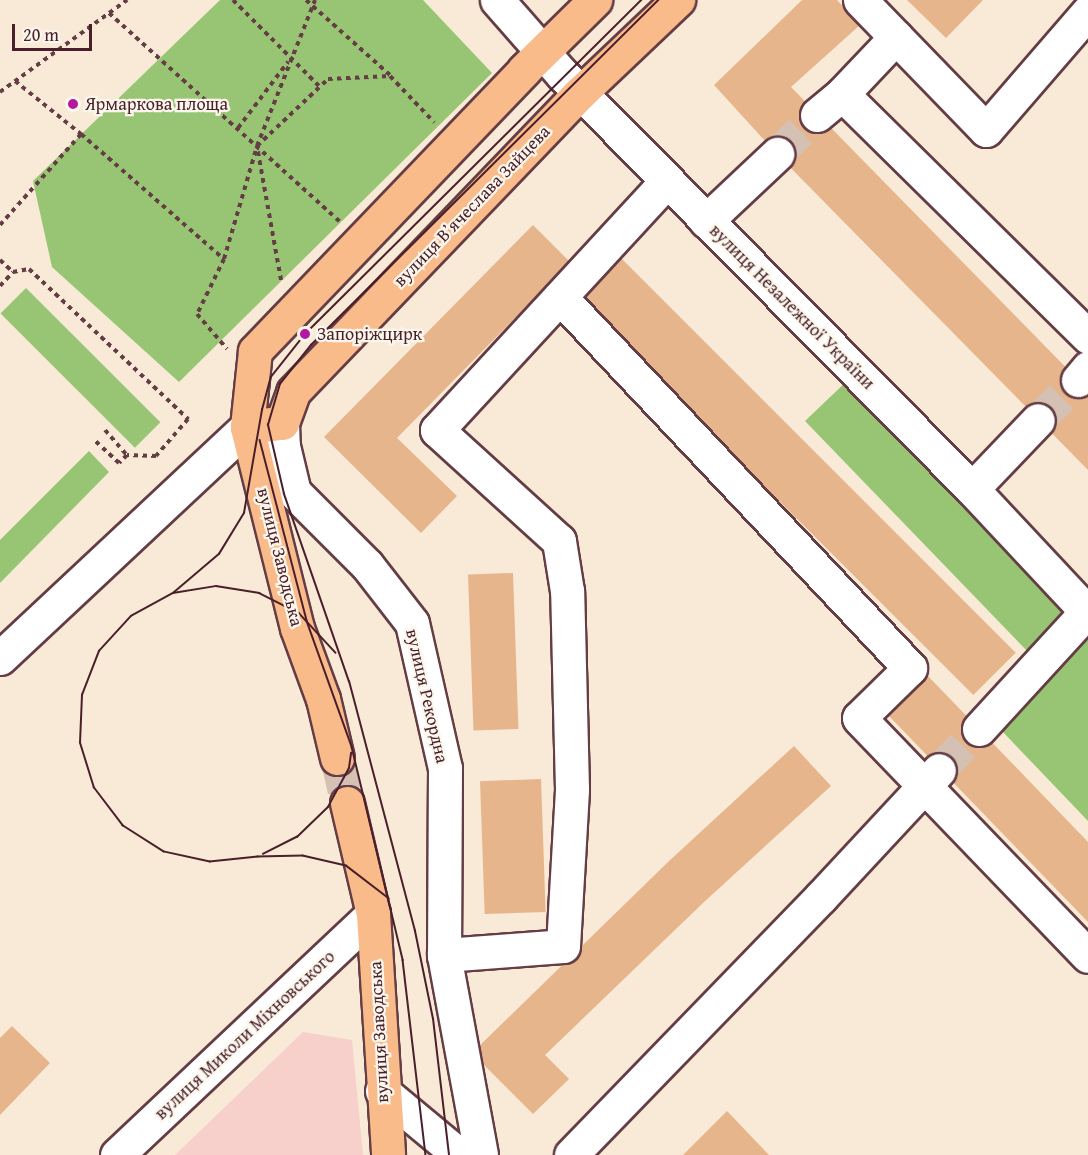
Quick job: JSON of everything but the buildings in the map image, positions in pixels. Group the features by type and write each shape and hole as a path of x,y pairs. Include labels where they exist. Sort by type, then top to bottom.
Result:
{"main road":[{"path":"254,365 288,317 453,143 595,0"},
{"name":"вулиця Вʼячеслава Зайцева","path":"282,423 293,392 581,92 678,0"},
{"name":"вулиця Заводська","path":"254,365 247,427 297,628 323,699 337,758"},
{"path":"247,427 282,423"},
{"name":"вулиця Заводська","path":"347,803 373,914 382,1091 388,1155"}],"street":[{"name":"вулиця Незалежної України","path":"497,0 581,92 972,489 1087,612"},
{"path":"860,0 986,130 1088,12"},
{"path":"817,115 842,93 896,37"},
{"path":"842,93 1088,337"},
{"path":"705,220 777,154"},
{"path":"444,955 563,946 572,789 567,591 559,541 436,430 667,181"},
{"path":"560,297 910,668 859,718 932,777 1088,956"},
{"path":"972,489 1038,420"},
{"name":"вулиця Рекордна","path":"282,423 284,446 294,492 367,565 412,623 445,768 444,955 481,1155"},
{"path":"1,654 247,427"},
{"path":"979,729 1087,612"},
{"path":"571,1155 932,777"},
{"name":"вулиця Миколи Міхновського","path":"117,1155 373,914"},
{"path":"382,1091 459,1155"}],"path":[{"path":"0,92 128,0"},
{"path":"233,0 320,87"},
{"path":"306,0 313,2 390,76 453,143"},
{"path":"254,365 197,314 225,259 257,146 313,2"},
{"path":"109,13 361,240"},
{"path":"238,128 291,58"},
{"path":"257,146 328,79 390,76"},
{"path":"15,81 81,134 225,259"},
{"path":"0,225 81,134"},
{"path":"257,146 288,317"},
{"path":"0,260 13,272"},
{"path":"0,286 13,272 29,269 188,419 156,456 127,455 105,430"},
{"path":"95,441 119,463 127,455"}],"shaded area":[{"path":"303,1032 352,1040 363,1155 175,1155"}],"green space":[{"path":"220,0 423,0 492,73 179,382 52,267 33,181"},
{"path":"26,288 160,422 135,448 1,313"},
{"path":"848,380 1088,630 1088,821 979,707 1032,656 805,421"},
{"path":"89,451 109,472 0,583 0,540"}],"tunnel":[{"path":"777,154 817,115"},
{"path":"1038,420 1078,380"},
{"path":"940,769 979,729"},
{"path":"337,758 347,803"}],"tram line":[{"path":"389,899 346,866 303,856 258,857 210,862 164,852 123,826 94,788 80,743 82,695 99,651 131,616 173,593 219,554 244,513 262,410 271,377 305,334 641,0"},
{"path":"449,1155 433,1019 415,931 349,682 284,494 268,425 280,384 311,345 659,0"},
{"path":"260,440 307,621 352,747 403,960 426,1155"},
{"path":"173,593 216,586 259,593 299,613 336,653"},
{"path":"263,854 297,837 328,807 349,768 351,753"}],"place":[{"name":"Ярмаркова площа","path":"73,104"},
{"name":"Запоріжцирк","path":"305,334"}]}
